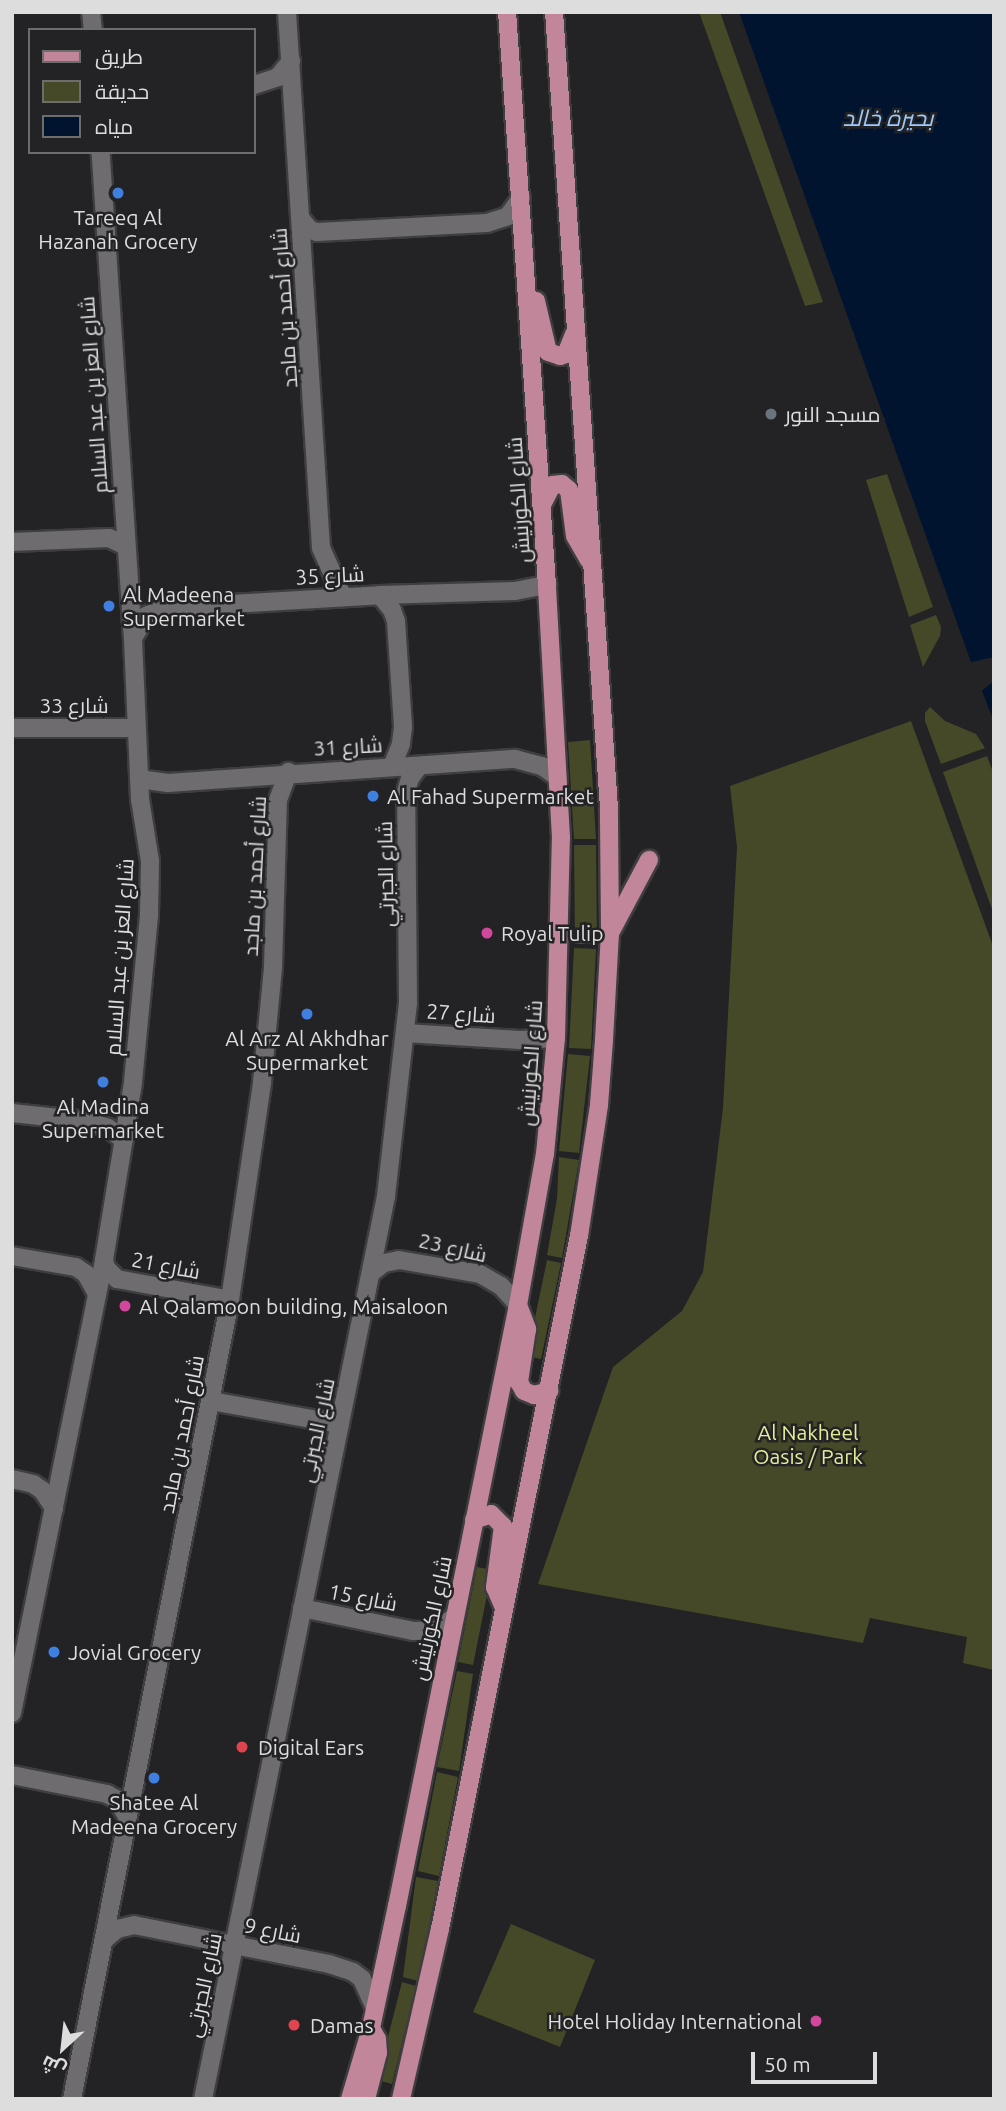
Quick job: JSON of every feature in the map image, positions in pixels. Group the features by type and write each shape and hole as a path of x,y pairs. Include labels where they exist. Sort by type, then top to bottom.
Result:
{"main road":[{"name":"شارع الكورنيش","path":"350,2099 371,2028 517,1305 545,1154 556,1038 561,883 557,777 547,585 507,12"},
{"path":"401,2099 440,1929 503,1606 549,1391 590,1171 604,1040 610,933 609,808 554,12"},
{"path":"527,282 540,313 548,352 560,356 566,354 576,327"},
{"path":"542,517 548,488 557,483 566,486 570,494 575,536 591,562"},
{"path":"610,933 649,860"},
{"path":"517,1305 526,1319 527,1329 519,1382 529,1394 539,1395 549,1391"},
{"path":"474,1520 491,1514 503,1526 495,1587 503,1606"},
{"path":"366,2099 378,2053 377,2039 371,2028"}],"street":[{"name":"شارع أحمد بن ماجد","path":"287,12 321,548 343,597"},
{"path":"256,84 278,77 290,61"},
{"name":"شارع العز بن عبد السلام","path":"12,1713 104,1260 136,1052 149,915 150,861 139,779 133,640 101,154"},
{"path":"301,219 310,230 317,232 487,223 508,216 521,198"},
{"path":"12,542 109,538 126,546"},
{"name":"شارع 35","path":"133,640 135,631 146,616 164,608 380,595 515,591 547,585"},
{"path":"380,595 392,610 396,621 403,727 401,744 392,766"},
{"name":"شارع 33","path":"12,728 136,728"},
{"name":"شارع 31","path":"139,779 168,783 288,772 515,759 542,766 557,777"},
{"name":"شارع الجبرتي","path":"203,2099 389,1177 405,1033 408,971 406,792 410,778 419,766"},
{"name":"شارع أحمد بن ماجد","path":"72,2099 230,1300 262,1082 273,967 278,800 288,772"},
{"name":"شارع 27","path":"405,1033 520,1040 556,1038"},
{"path":"12,1113 87,1121 108,1128 124,1140"},
{"path":"12,1256 76,1267 86,1274 97,1294"},
{"name":"شارع 23","path":"371,1273 384,1263 398,1259 480,1274 501,1286 517,1305"},
{"name":"شارع 21","path":"104,1260 106,1268 117,1279 230,1300"},
{"path":"211,1401 340,1424"},
{"path":"12,1479 33,1484 42,1490 54,1508"},
{"name":"شارع 15","path":"302,1608 413,1631 437,1630 453,1618"},
{"path":"12,1774 107,1794 116,1799 127,1816"},
{"name":"شارع 9","path":"104,1940 117,1928 134,1925 329,1964 353,1972 368,1987 375,2008"}],"green space":[{"path":"699,12 720,12 823,302 805,306"},
{"path":"887,474 933,607 909,617 866,480"},
{"path":"936,615 941,627 940,636 923,667 910,625"},
{"path":"930,707 945,721 976,734 985,748 941,764 925,721 925,713"},
{"name":"Al Nakheel Oasis / Park","path":"911,721 994,949 994,1670 963,1663 967,1637 870,1618 863,1643 538,1584 613,1367 682,1311 703,1272 723,1108 737,847 730,786"},
{"path":"590,740 596,839 574,839 568,742"},
{"path":"987,756 994,775 994,915 943,772"},
{"path":"574,845 596,845 597,944 575,944"},
{"path":"574,948 596,949 591,1049 569,1048"},
{"path":"568,1054 590,1056 579,1153 559,1151"},
{"path":"559,1157 579,1160 562,1258 547,1255 557,1199"},
{"path":"547,1260 561,1263 541,1359 527,1356"},
{"path":"477,1567 492,1570 473,1665 458,1662"},
{"path":"457,1671 473,1674 459,1771 437,1767"},
{"path":"437,1772 458,1777 439,1876 418,1871"},
{"path":"416,1877 438,1881 418,1981 403,1977"},
{"path":"511,1924 595,1960 560,2047 473,2012"},
{"path":"402,1982 416,1986 392,2084 377,2080"}],"water":[{"name":"بحيرة خالد","path":"739,12 994,12 994,722 971,662"}],"pier":[{"path":"994,657 994,681 979,693 967,663"}],"place":[{"name":"Tareeq Al Hazanah Grocery","path":"118,193"},
{"name":"مسجد النور","path":"771,414"},
{"name":"Al Madeena Supermarket","path":"109,606"},
{"name":"Al Fahad Supermarket","path":"373,796"},
{"name":"Royal Tulip","path":"487,933"},
{"name":"Al Arz Al Akhdhar Supermarket","path":"307,1014"},
{"name":"Al Madina Supermarket","path":"103,1082"},
{"name":"Al Qalamoon building, Maisaloon","path":"125,1306"},
{"name":"Jovial Grocery","path":"54,1652"},
{"name":"Digital Ears","path":"242,1747"},
{"name":"Shatee Al Madeena Grocery","path":"154,1778"},
{"name":"Hotel Holiday International","path":"816,2021"},
{"name":"Damas","path":"294,2025"}]}
